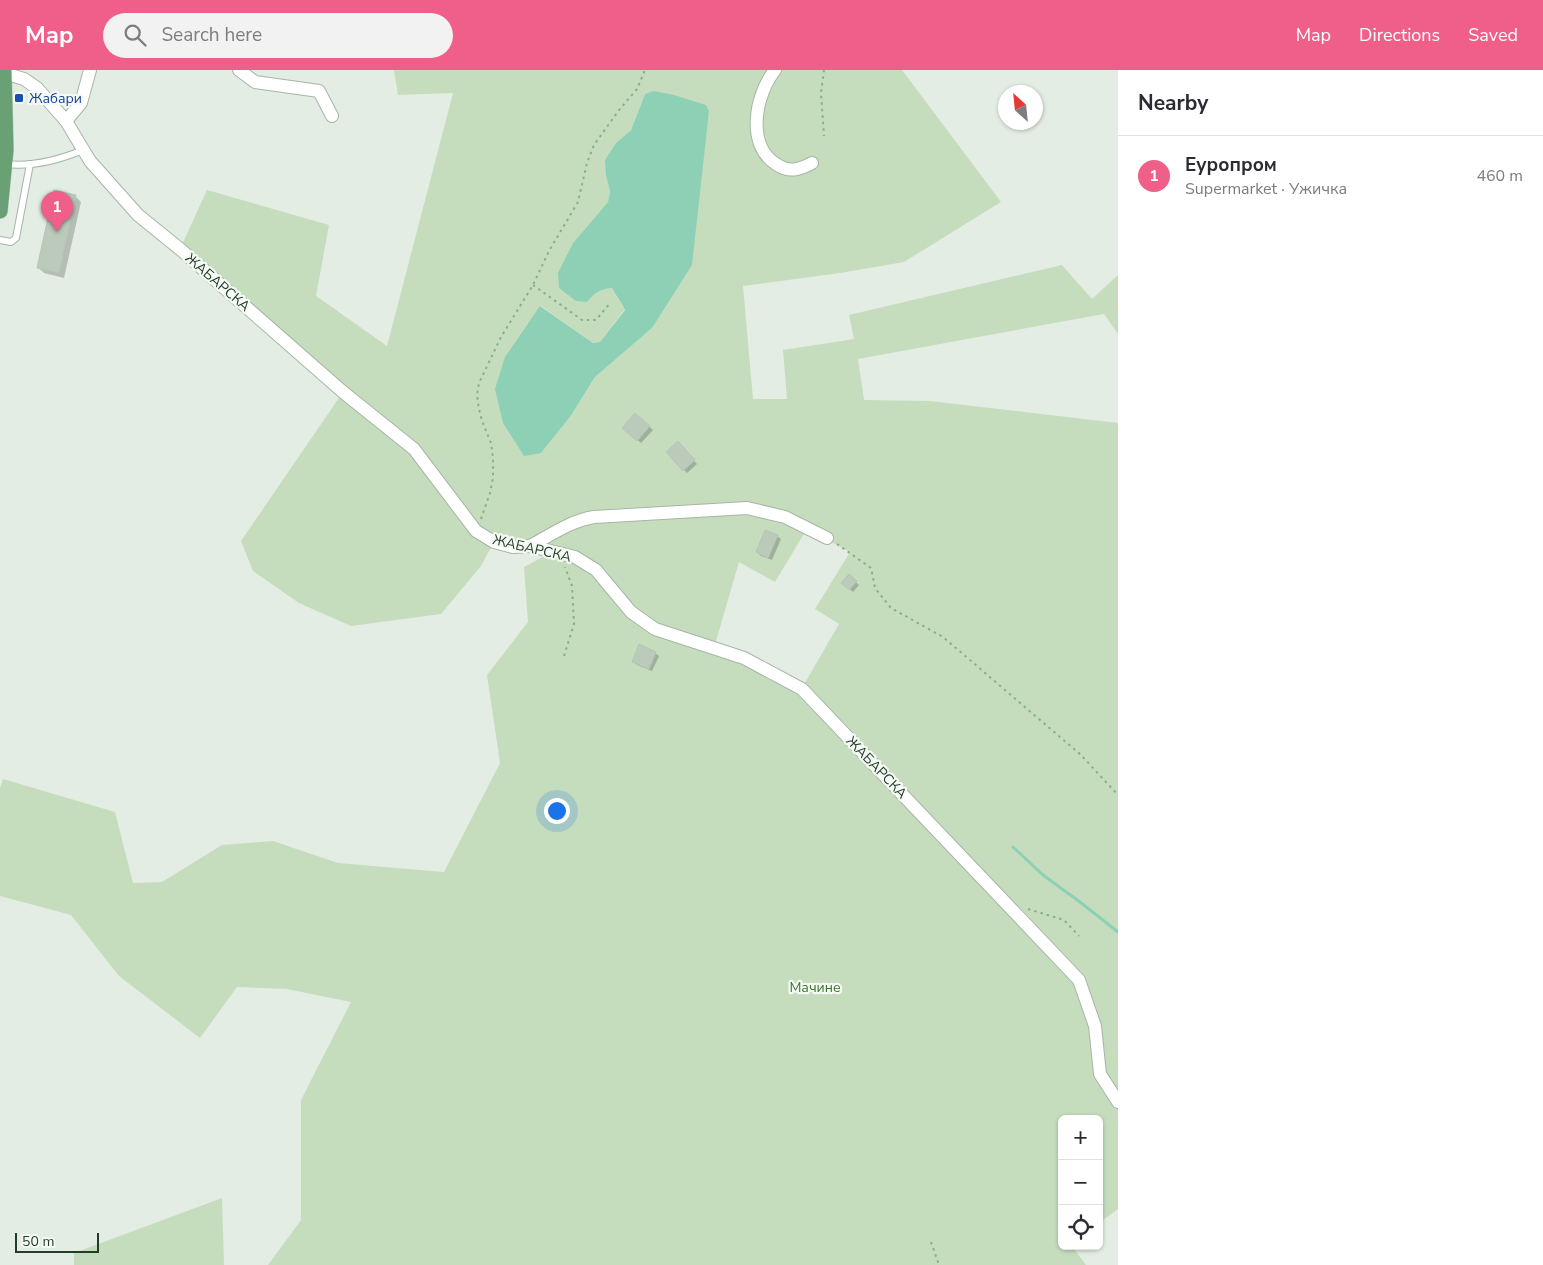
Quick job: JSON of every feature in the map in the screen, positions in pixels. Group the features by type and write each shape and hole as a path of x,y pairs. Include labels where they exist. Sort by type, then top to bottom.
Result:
{"main road":[{"path":"0,211 6,164 4,71"}],"street":[{"path":"66,121 81,103 90,70"},
{"path":"239,70 254,82 319,91 332,116"},
{"path":"775,70 770,76 762,97 757,121 759,143 768,159 784,170 799,170 812,163"},
{"name":"ЖАБАРСКА","path":"4,71 24,79 37,88 66,121 83,150 102,176 138,215 180,249 343,392 414,449 476,531 494,542 513,547 530,546 575,557 596,570 631,612 655,629 744,658 802,688 1079,980 1095,1026 1100,1074 1118,1102"},
{"path":"530,546 580,519 594,516 747,508 785,517 827,538"}],"lane":[{"path":"6,164 30,164 54,160 83,150"},
{"path":"0,240 11,242 16,238 30,164"}],"path":[{"path":"476,531 490,493 493,458 491,443 479,409 477,395 479,383 502,336 533,285 549,251 578,202 587,163 594,145 637,89 645,70"},
{"path":"824,70 821,93 824,136"},
{"path":"533,285 582,320 596,320 610,302"},
{"path":"827,538 871,568 875,588 892,608 943,637 1081,755 1118,795"},
{"path":"553,551 565,567 572,586 574,624 564,656"},
{"path":"1004,901 1064,920 1079,936"},
{"path":"931,1242 939,1265"}],"green space":[{"name":"Мачине","path":"394,70 902,70 1001,202 904,262 743,286 753,399 787,399 783,350 854,339 849,315 1062,265 1092,299 1118,275 1118,334 1104,314 858,359 864,400 930,401 1118,423 1118,1209 1103,1220 1103,1115 1058,1115 1058,1250 1075,1250 1086,1265 268,1265 301,1220 301,1100 351,1002 287,989 237,987 200,1038 119,976 71,915 0,896 0,788 3,779 115,812 133,883 162,882 222,845 273,841 338,863 444,872 500,763 487,675 528,622 524,567 552,552 494,542 481,566 441,614 351,626 299,603 253,571 241,541 343,392 180,249 207,190 329,225 316,296 387,346 453,93 398,95","holes":["645,94 709,112 702,163 652,328 595,377 570,417 541,453 541,306 593,343 600,342 625,309 612,288 602,289 594,293 573,243 608,202 610,191 606,176 616,143 631,130","807,529 850,552 815,609 839,624 802,688 714,648 739,562 775,582"]},
{"path":"222,1198 224,1265 74,1265 74,1253"}],"shaded area":[{"path":"654,91 706,105 709,111 692,265 652,328 595,377 570,417 541,453 524,456 503,423 495,389 505,357 540,306 593,343 600,342 625,310 612,288 598,292 587,302 576,301 559,288 558,273 573,243 608,202 610,191 606,176 605,160 616,143 631,130 645,94"}],"building":[{"path":"54,190 76,195 59,273 37,268"},
{"path":"635,413 650,426 637,441 622,428"},
{"path":"678,441 695,460 683,471 666,452"},
{"path":"765,530 778,535 768,558 756,552"},
{"path":"849,574 857,581 849,590 841,583"},
{"path":"639,644 656,652 649,669 632,662"}],"waterway":[{"path":"1013,847 1043,875 1118,932"}],"place":[{"name":"Жабари","path":"19,98"},
{"name":"Еуропром","path":"57,232"}]}
